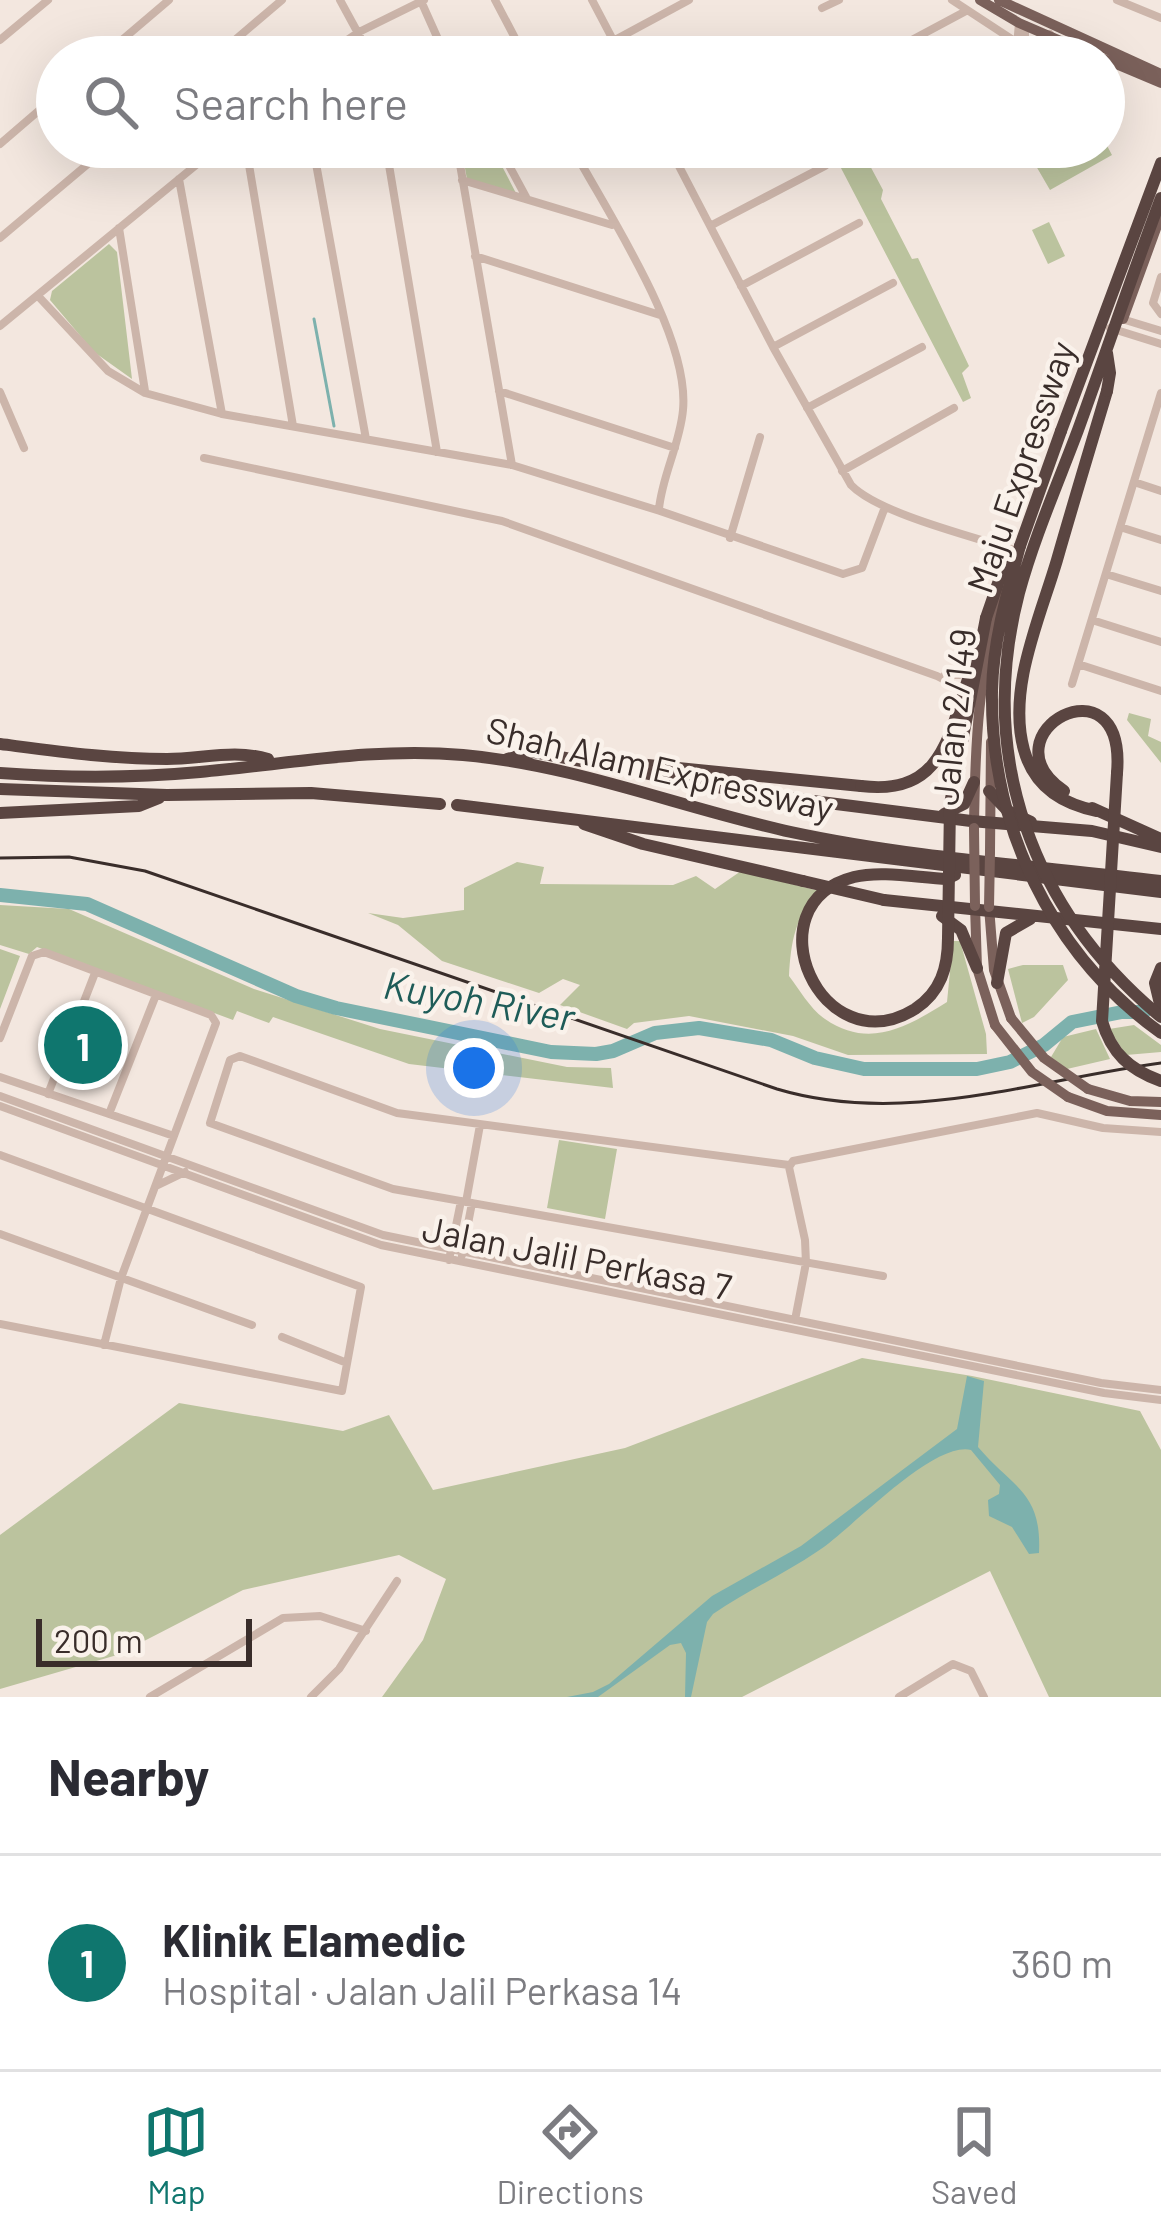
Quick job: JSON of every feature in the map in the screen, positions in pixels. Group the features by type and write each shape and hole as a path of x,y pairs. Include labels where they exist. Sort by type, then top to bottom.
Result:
{"highway":[{"name":"Maju Expressway","path":"1161,163 1018,548 996,646 992,691 997,766 1012,830 1043,902 1074,949 1120,999 1161,1033"},
{"name":"Maju Expressway","path":"1161,198 1019,593 1006,726 1015,790 1043,874 1095,954 1128,990 1161,1013"},
{"path":"1097,811 1073,806 1036,778 1025,753 1020,716 1027,662 1107,392 1107,352"},
{"path":"594,765 627,761 894,788 914,782 942,753 1005,562 1018,548"},
{"path":"967,870 947,879 853,877 822,896 805,920 801,950 807,976 818,994 842,1012 867,1020 898,1017 936,990 948,963 948,938 950,804 986,619"},
{"path":"1161,843 1097,811 1048,776 1040,751 1045,730 1065,712 1094,713 1116,741 1117,773 1102,1022 1117,1056 1161,1081"},
{"path":"0,744 170,759 246,753 275,761"},
{"path":"506,760 534,752 749,793 937,816 974,825 1092,831 1161,843"},
{"name":"Shah Alam Expressway","path":"0,773 116,777 400,753 506,760 832,840 1161,881"},
{"path":"937,816 964,803 974,782"},
{"path":"0,789 166,795 311,793 440,804"},
{"path":"989,790 1008,811 1041,827"},
{"path":"0,813 139,806 166,795"},
{"name":"Shah Alam Expressway","path":"457,806 1161,892"},
{"path":"559,816 643,844 884,900 1161,929"},
{"path":"929,907 962,931 977,968"},
{"path":"997,982 1006,933 1037,917"},
{"path":"1161,968 1155,983 1161,1013"}],"main road":[{"path":"980,0 1022,24 1060,36"},
{"path":"999,0 1059,36"},
{"path":"1125,64 1161,79"},
{"path":"1125,66 1161,79"},
{"name":"Jalan 2/149","path":"1161,153 989,634 974,782 982,909 997,982 1011,1018 1044,1058 1088,1089 1130,1101 1161,1102"},
{"name":"Jalan 2/149","path":"1160,219 1012,614 993,713 990,826 977,968 995,1025 1032,1072 1068,1097 1107,1111 1161,1114"}],"street":[{"path":"0,40 48,0"},
{"path":"127,36 169,0"},
{"path":"240,36 282,0"},
{"path":"340,0 361,36"},
{"path":"353,36 422,0 437,36"},
{"path":"495,0 514,36"},
{"path":"592,0 610,36"},
{"path":"622,36 689,0"},
{"path":"823,8 839,0"},
{"path":"952,0 1006,36"},
{"path":"1117,0 1161,18"},
{"path":"919,36 966,11"},
{"path":"1020,36 1022,24"},
{"path":"1022,24 1022,36"},
{"path":"1046,36 1051,32"},
{"path":"0,144 36,113"},
{"path":"0,238 83,168"},
{"path":"0,326 192,168"},
{"path":"250,168 293,426"},
{"path":"317,168 366,439"},
{"path":"390,168 437,452"},
{"path":"461,168 512,465"},
{"path":"510,168 526,197"},
{"path":"583,168 662,316 678,359 684,407 660,511"},
{"path":"681,168 806,409 862,496 1018,548"},
{"path":"710,226 821,168"},
{"path":"179,179 223,413"},
{"path":"463,180 614,225"},
{"path":"1138,214 1160,219"},
{"path":"741,286 860,223"},
{"path":"119,226 145,393"},
{"path":"476,256 662,316"},
{"path":"1161,278 1153,303 1161,314"},
{"path":"773,347 893,283"},
{"path":"39,297 108,371 145,393 223,413 512,465 843,574 862,568 885,507"},
{"path":"1100,318 1161,344"},
{"path":"1121,325 1161,331"},
{"path":"806,409 922,346"},
{"path":"499,391 675,448"},
{"path":"0,392 24,448"},
{"path":"1072,684 1161,393"},
{"path":"842,471 954,408"},
{"path":"1148,435 1161,439"},
{"path":"730,538 760,436"},
{"path":"204,458 502,521 958,684 973,702 977,718"},
{"path":"1134,482 1161,490"},
{"path":"1120,527 1161,540"},
{"path":"1106,574 1161,591"},
{"path":"1092,620 1161,642"},
{"path":"937,676 959,675 985,661"},
{"path":"1078,664 1161,691"},
{"path":"0,1038 32,956 44,952 212,1015 216,1023 121,1278 104,1345"},
{"path":"48,1094 95,973"},
{"path":"109,1114 156,995"},
{"path":"884,1276 393,1189 210,1123 230,1060 239,1055 397,1112 789,1166 1037,1113 1103,1128 1161,1132"},
{"path":"0,1076 173,1138 187,1167 154,1187"},
{"name":"Jalan Jalil Perkasa 7","path":"0,1096 146,1153"},
{"name":"Jalan Jalil Perkasa 7","path":"0,1106 383,1235 1101,1383 1161,1390"},
{"path":"460,1263 480,1125"},
{"path":"154,1187 146,1153 162,1143 161,1132"},
{"path":"0,1154 362,1287 342,1391 0,1324"},
{"path":"789,1166 806,1262 794,1329"},
{"name":"Jalan Jalil Perkasa 7","path":"187,1167 381,1245 1104,1393 1161,1400"},
{"path":"449,1261 466,1202"},
{"path":"0,1234 253,1325"},
{"path":"282,1336 347,1363"},
{"path":"311,1697 339,1669 397,1581"},
{"path":"150,1697 283,1618 320,1616 366,1630"},
{"path":"899,1697 953,1664 971,1671 984,1697"}],"green space":[{"path":"465,168 503,168 518,197 467,179"},
{"path":"841,168 871,168 883,190 881,199 912,259 918,258 969,366 962,373 971,398 963,402"},
{"path":"1037,168 1089,168 1050,190"},
{"path":"1049,222 1065,256 1048,264 1032,230"},
{"path":"109,244 117,252 132,379 94,352 50,300 52,291"},
{"path":"1129,713 1151,719 1148,736 1161,742 1161,763 1127,720"},
{"path":"517,862 544,867 540,884 673,885 696,876 715,889 741,871 819,891 796,930 789,976 820,1015 858,1033 903,1026 947,1002 953,941 960,941 986,1034 987,1054 848,1055 793,1036 689,1016 634,1023 627,1029 560,1005 580,985 563,979 539,993 442,961 398,925 368,913 403,918 464,910 464,888"},
{"path":"0,905 69,909 254,989 380,1029 567,1067 611,1068 613,1088 409,1064 273,1017 269,1023 237,1011 233,1020 37,947 29,954 0,945"},
{"path":"0,949 20,956 0,1009"},
{"path":"1063,965 1068,980 1034,1017 1022,1023 1008,969"},
{"path":"1134,1025 1161,1045 1161,1052 1126,1055 1109,1029"},
{"path":"1096,1029 1110,1059 1067,1069 1051,1057 1063,1037"},
{"path":"559,1140 617,1149 605,1219 547,1208"},
{"path":"862,1358 1140,1411 1161,1450 1161,1697 1049,1697 990,1571 742,1697 382,1697 423,1640 446,1579 399,1555 243,1590 117,1655 0,1689 0,1535 179,1403 343,1431 389,1415 433,1490 625,1448"}],"water":[{"path":"967,1376 984,1381 978,1447 1030,1503 1036,1516 1039,1553 1029,1554 1012,1527 989,1516 988,1500 999,1494 1000,1485 971,1450 955,1451 914,1472 818,1551 713,1614 707,1622 691,1697 685,1697 686,1653 681,1643 670,1645 598,1697 567,1697 609,1684 712,1596 801,1546 957,1429"}],"waterway":[{"path":"314,319 334,426"},
{"name":"Kuyoh River","path":"0,895 87,904 296,996 336,1008 551,1052 596,1054 655,1033 699,1028 771,1040 815,1058 864,1069 977,1069 1010,1062 1044,1045 1072,1022 1144,1012"}],"tram line":[{"path":"0,858 69,857 145,871 777,1089 825,1099 873,1103 969,1097 1161,1063"}],"place":[{"name":"Klinik Elamedic","path":"83,1045"}]}
